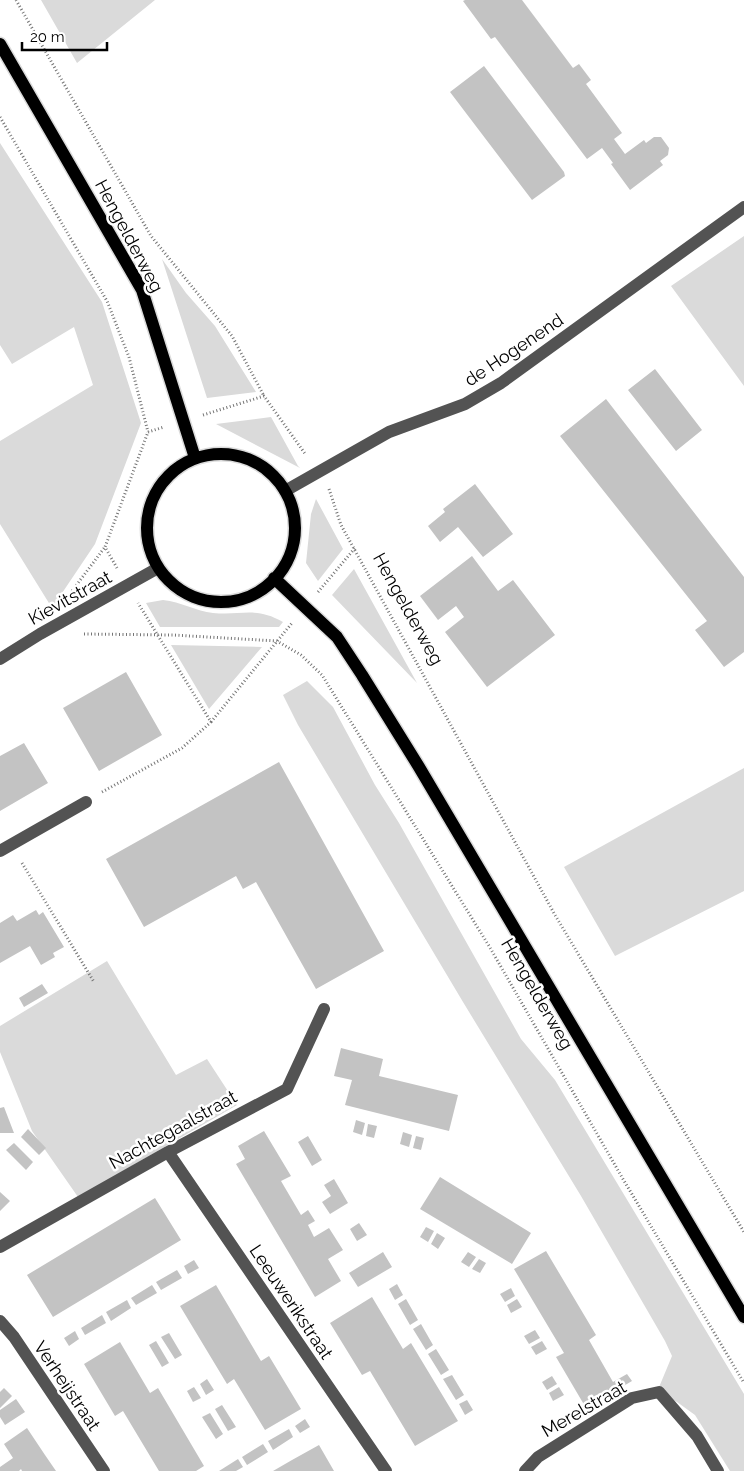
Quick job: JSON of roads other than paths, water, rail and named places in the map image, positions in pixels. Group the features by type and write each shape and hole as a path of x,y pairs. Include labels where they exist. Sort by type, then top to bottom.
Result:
{"main road":[{"name":"Hengelderweg","path":"0,44 142,290 195,458"},
{"path":"216,454 237,455 256,462 273,475 285,491 292,509 294,528 292,546 285,564 274,578 256,592 236,600 214,601 192,596 173,584 158,568 149,548 146,526 150,504 161,484 176,469 195,458 216,454"},
{"name":"Hengelderweg","path":"274,578 337,637 362,675 420,767 744,1317"}],"street":[{"name":"de Hogenend","path":"285,491 389,432 464,404 501,383 744,207"},
{"name":"Kievitstraat","path":"0,659 40,634 158,568"},
{"path":"5,848 86,802"},
{"name":"Nachtegaalstraat","path":"0,1247 168,1152 287,1089 324,1010"},
{"name":"Leeuwerikstraat","path":"168,1152 386,1471"},
{"name":"Verheijstraat","path":"0,1321 14,1337 104,1471"},
{"name":"Merelstraat","path":"525,1471 538,1457 632,1398 659,1392 697,1436 718,1471"}]}
